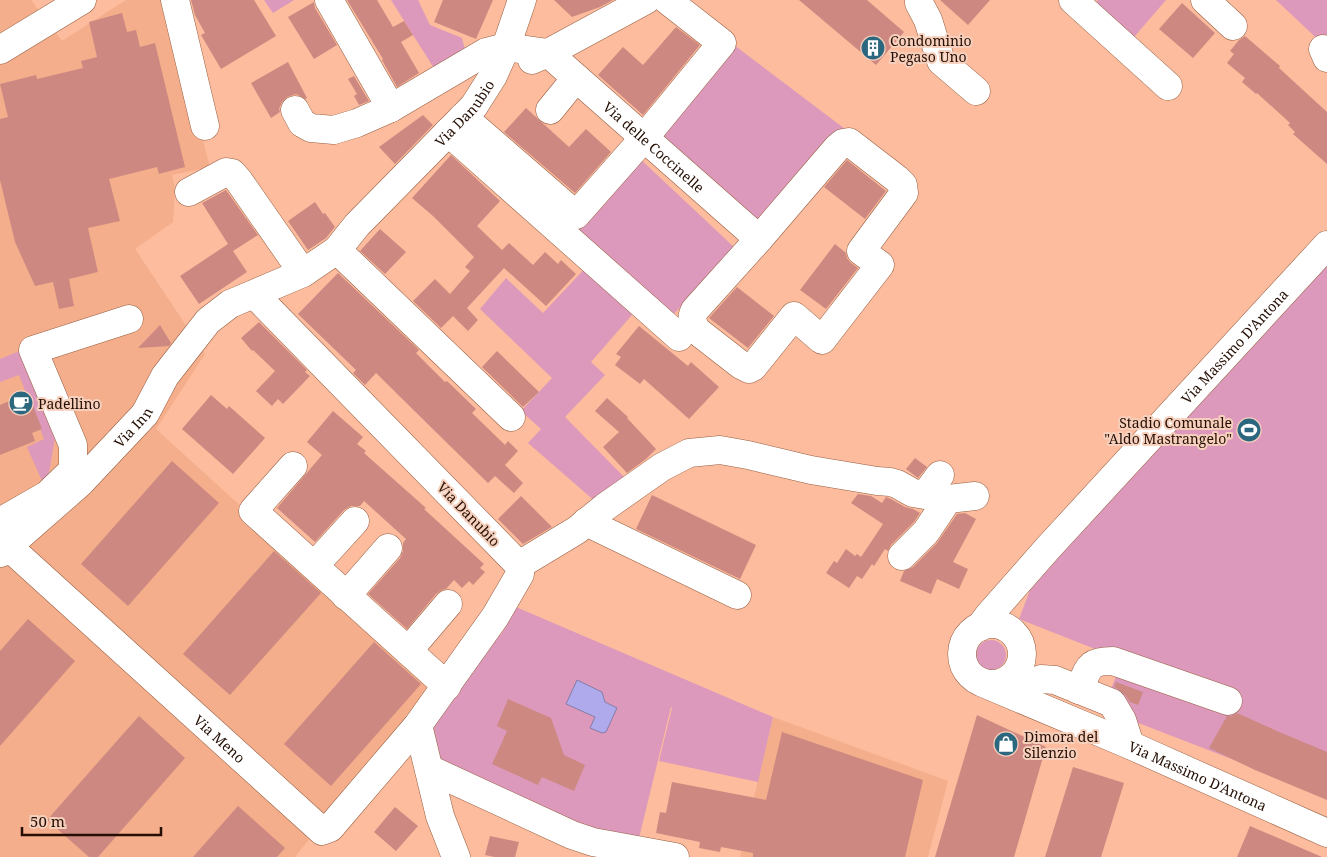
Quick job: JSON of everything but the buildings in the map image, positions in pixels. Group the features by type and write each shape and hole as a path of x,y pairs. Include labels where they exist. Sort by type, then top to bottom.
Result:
{"street":[{"path":"175,0 206,126"},
{"path":"329,0 391,108"},
{"name":"Via Danubio","path":"519,565 255,294 303,273 338,250 357,225 474,106 494,76 522,0"},
{"path":"486,87 519,66 548,53 646,0"},
{"path":"455,125 576,215 644,138 722,43 667,0"},
{"path":"920,0 919,3 928,20 941,61 976,91"},
{"path":"1073,0 1168,86"},
{"path":"1205,0 1233,26"},
{"path":"0,50 76,2"},
{"path":"295,110 302,122 311,128 334,130 357,123 391,108 486,52 506,47 548,53"},
{"name":"Via delle Coccinelle","path":"548,53 759,239"},
{"path":"550,110 576,78"},
{"path":"455,125 679,337"},
{"path":"848,142 903,185 904,193 861,251 880,265 822,340 794,316 753,367 749,369 741,365 696,330 692,316 695,310 759,239 843,143 848,142"},
{"path":"189,192 226,172 232,173 303,273"},
{"name":"Via Massimo D'Antona","path":"980,627 1054,541 1327,245"},
{"path":"338,250 511,417"},
{"name":"Via Inn","path":"6,536 58,493 80,483 145,414 165,376 208,321 230,304 255,294"},
{"path":"58,493 73,470 73,445 33,350 129,319"},
{"path":"456,857 440,816 418,726 496,617 520,574 519,565 577,530 605,507 662,467 689,453 720,450 811,470 877,482 890,482 912,493 948,499 975,496"},
{"path":"293,466 254,511 447,686"},
{"path":"902,556 926,532 934,496"},
{"path":"314,566 355,521"},
{"path":"586,522 737,595"},
{"name":"Via Meno","path":"6,536 322,831 330,828 418,726"},
{"path":"346,596 388,548"},
{"name":"Via Massimo D'Antona","path":"1008,629 1014,595 1020,581"},
{"path":"408,651 448,604"},
{"path":"989,624 999,625 1008,629 1019,640 1022,655 1016,672 1010,679 1002,683 984,683 974,678 967,671 963,661 962,651 965,641 971,633 989,624"},
{"name":"Via Massimo D'Antona","path":"1022,655 1028,675 1067,719"},
{"path":"1080,690 1089,667 1099,661 1113,661 1228,701"},
{"path":"1033,682 1041,678 1055,680 1112,703 1122,720 1130,745"},
{"name":"Via Massimo D'Antona","path":"984,683 1130,745 1327,833"},
{"path":"429,769 572,835 593,842 675,857"}],"shaded area":[{"path":"0,0 31,0 62,41 126,0 165,0 210,167 172,175 175,188 173,222 135,249 205,354 156,429 434,682 295,857 0,857"},
{"path":"264,0 294,0 273,13"},
{"path":"391,0 418,0 430,25 462,38 467,57 437,73"},
{"path":"1098,0 1166,0 1128,44 1089,10"},
{"path":"1276,0 1327,0 1327,48"},
{"path":"734,45 845,129 757,221 658,134"},
{"path":"638,157 735,248 671,317 576,233"},
{"path":"590,263 638,308 591,362 605,375 565,417 627,480 597,503 528,443 541,429 521,411 552,378 480,309 506,278 543,313"},
{"name":"Stadio Comunale \"Aldo Mastrangelo\"","path":"1327,264 1327,796 1123,717 1108,696 1123,660 1019,619 1030,590 1313,268"},
{"path":"27,348 58,421 46,490 27,447 44,439 19,375 0,382 0,359"},
{"path":"516,607 773,717 758,782 659,761 671,707 638,842 597,832 435,761 432,721 495,633 501,635"},
{"path":"991,640 1002,644 1006,655 1002,666 991,670 980,666 976,655 980,644"},
{"path":"577,680 602,692 605,702 617,708 606,732 602,733 590,728 595,717 566,704"},
{"path":"773,717 948,781 928,857 740,857"}],"place":[{"name":"Condominio Pegaso Uno","path":"873,48"},
{"name":"Padellino","path":"21,403"},
{"name":"Stadio Comunale \"Aldo Mastrangelo\"","path":"1249,430"},
{"name":"Dimora del Silenzio","path":"1006,744"}]}
